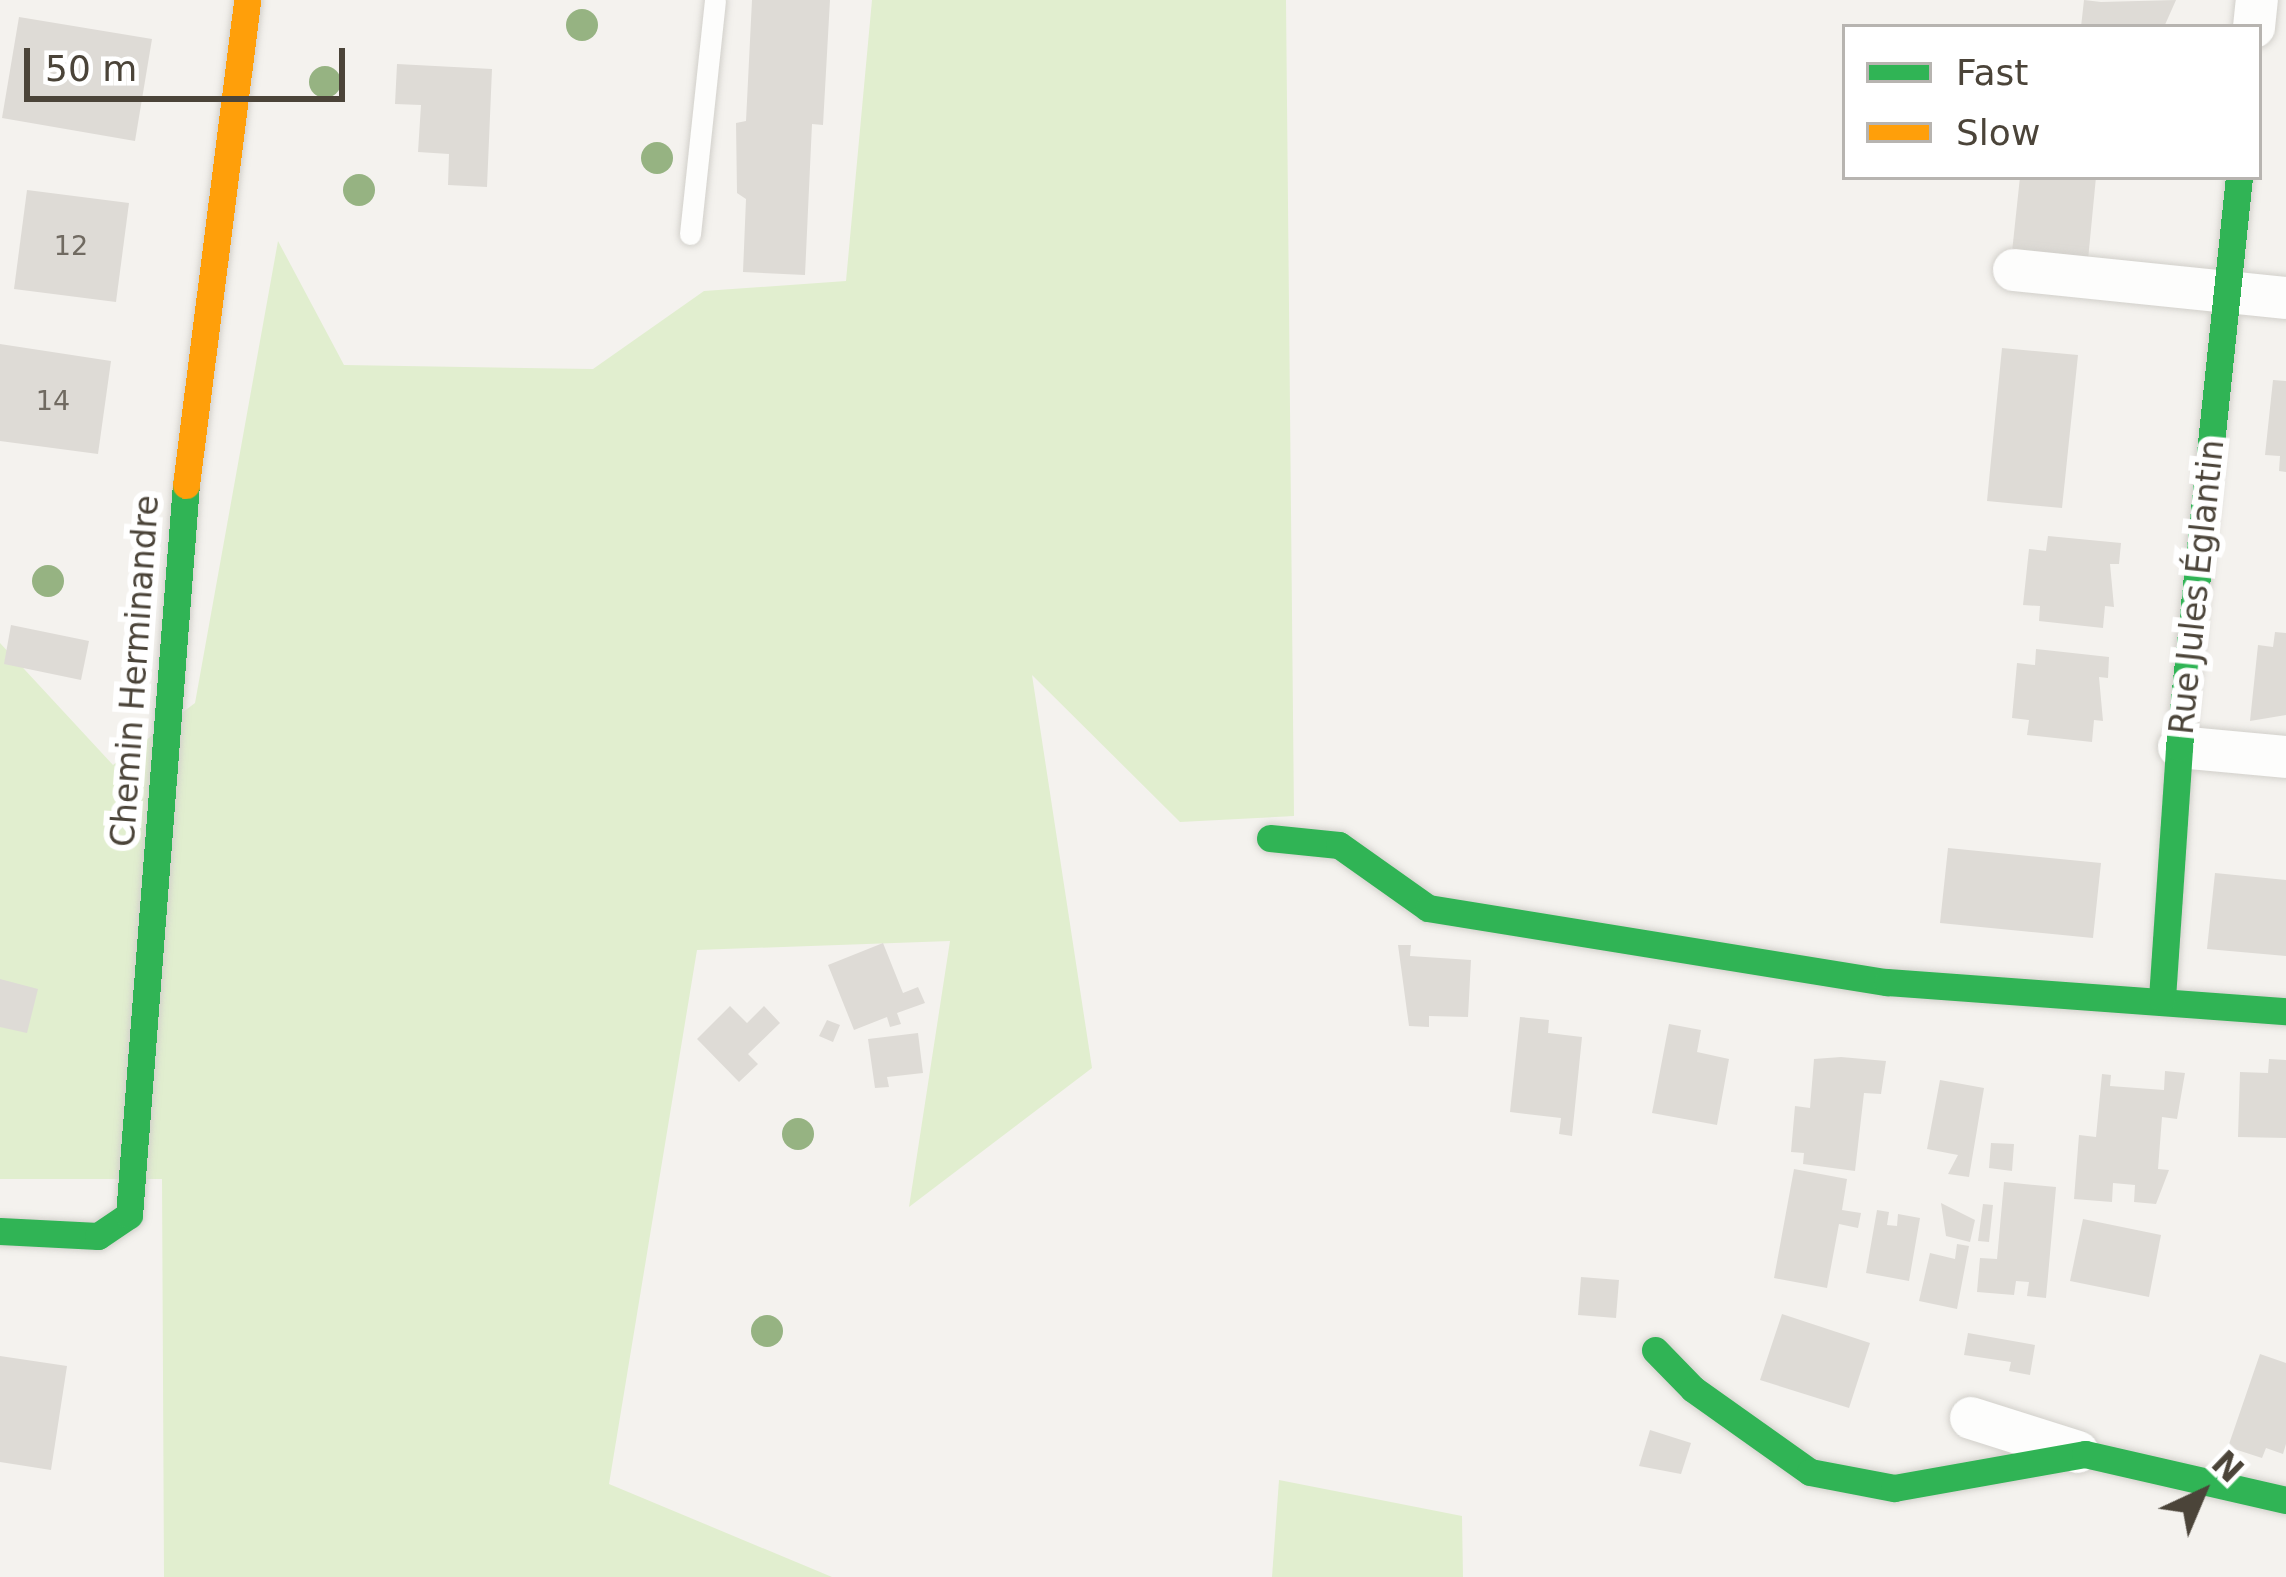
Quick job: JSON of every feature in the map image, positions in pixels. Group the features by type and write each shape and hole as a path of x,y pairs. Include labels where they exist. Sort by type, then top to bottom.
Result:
{"street":[{"name":"Chemin Herminandre","path":"0,1231 98,1235 129,1216 190,431 247,0"},
{"name":"Rue Jules Églantin","path":"2162,998 2179,747 2239,180"},
{"path":"2014,270 2286,298"},
{"path":"2179,747 2286,757"},
{"path":"1270,838 1339,845 1428,908 1887,982 2162,998 2286,1011"},
{"path":"1655,1350 1693,1389 1810,1472 1894,1488 1999,1476 2085,1454"},
{"path":"1971,1418 2085,1454 2286,1500"}],"lane":[{"path":"690,234 715,0"}],"green space":[{"path":"872,0 1286,0 1294,816 1180,822 1032,675 1092,1068 909,1207 950,941 697,950 609,1484 832,1577 164,1577 162,1179 0,1179 0,643 113,765 195,703 278,241 344,365 593,369 704,291 846,281"},
{"path":"1279,1480 1462,1516 1463,1577 1272,1577"}],"building":[{"path":"752,0 830,0 823,125 812,124 805,275 743,272 746,199 737,193 736,123 746,121"},
{"path":"2084,0 2176,0 2165,24 2081,24"},
{"path":"19,17 152,39 135,141 2,118"},
{"path":"397,64 492,69 487,187 448,185 449,154 418,152 421,105 395,104"},
{"path":"2020,180 2096,180 2088,260 2012,252"},
{"path":"27,190 129,203 116,302 14,289"},
{"path":"0,344 111,361 98,454 0,441"},
{"path":"2002,348 2078,355 2062,508 1987,501"},
{"path":"2273,380 2286,381 2286,472 2279,471 2280,456 2265,455"},
{"path":"2048,536 2121,543 2119,564 2110,564 2114,607 2105,606 2103,628 2039,621 2040,606 2023,605 2029,549 2046,551"},
{"path":"11,625 89,641 81,680 4,664"},
{"path":"2275,632 2286,633 2286,715 2250,721 2258,645 2273,647"},
{"path":"2036,649 2109,657 2108,678 2099,677 2103,721 2094,720 2092,742 2027,735 2029,720 2012,718 2017,663 2035,665"},
{"path":"1948,848 2101,863 2093,938 1940,923"},
{"path":"2215,873 2286,880 2286,956 2207,949"},
{"path":"883,943 903,993 918,987 925,1003 897,1013 901,1024 890,1027 887,1017 854,1030 828,965"},
{"path":"1398,945 1411,945 1410,956 1471,960 1468,1017 1429,1016 1429,1027 1409,1026"},
{"path":"0,979 38,989 27,1033 0,1027"},
{"path":"730,1006 747,1023 764,1006 780,1023 748,1054 758,1064 739,1082 697,1039"},
{"path":"1520,1017 1549,1020 1548,1033 1582,1037 1572,1136 1559,1134 1561,1118 1510,1112"},
{"path":"827,1020 840,1025 833,1042 819,1036"},
{"path":"1669,1024 1701,1030 1697,1052 1729,1059 1717,1125 1652,1113"},
{"path":"918,1033 923,1073 887,1077 889,1087 875,1088 868,1039"},
{"path":"1814,1059 1886,1061 1881,1094 1864,1093 1855,1171 1803,1164 1804,1153 1791,1152 1795,1106 1810,1108"},
{"path":"2269,1059 2286,1060 2286,1138 2238,1137 2240,1072 2268,1073"},
{"path":"2165,1071 2185,1073 2177,1119 2162,1117 2158,1169 2169,1170 2156,1204 2134,1202 2135,1185 2113,1183 2112,1202 2074,1199 2079,1135 2096,1137 2102,1074 2111,1075 2110,1086 2164,1090"},
{"path":"1940,1080 1984,1088 1969,1177 1948,1174 1958,1155 1927,1149"},
{"path":"1991,1143 2014,1144 2012,1171 1989,1168"},
{"path":"1794,1169 1847,1179 1842,1210 1861,1213 1858,1228 1839,1224 1827,1288 1774,1278"},
{"path":"2004,1182 2056,1187 2046,1298 2027,1296 2029,1282 2016,1281 2014,1295 1977,1292 1980,1258 1997,1259"},
{"path":"1941,1203 1975,1220 1970,1242 1946,1236"},
{"path":"1983,1204 1993,1205 1989,1242 1978,1241"},
{"path":"1877,1210 1889,1212 1887,1225 1897,1226 1898,1214 1920,1218 1909,1281 1866,1273"},
{"path":"2083,1219 2161,1235 2149,1297 2070,1281"},
{"path":"1957,1244 1969,1246 1957,1309 1919,1301 1930,1253 1955,1259"},
{"path":"1581,1277 1619,1280 1616,1318 1578,1315"},
{"path":"1782,1314 1870,1343 1849,1408 1760,1380"},
{"path":"1968,1333 2035,1345 2030,1375 2009,1371 2011,1362 1964,1355"},
{"path":"2260,1354 2286,1363 2286,1444 2283,1454 2266,1448 2262,1458 2228,1447"},
{"path":"0,1356 67,1366 51,1470 0,1462"},
{"path":"1650,1430 1691,1443 1681,1474 1639,1466"}],"traffic: fast":[{"path":"2162,998 2179,747 2239,180"},
{"path":"0,1231 98,1236 129,1215 186,485"},
{"path":"1270,838 1339,845 1428,908 1887,982 2286,1011"},
{"path":"1655,1350 1693,1389 1810,1472 1894,1488 2085,1454 2286,1500"}],"traffic: slow":[{"path":"186,485 247,0"}]}
